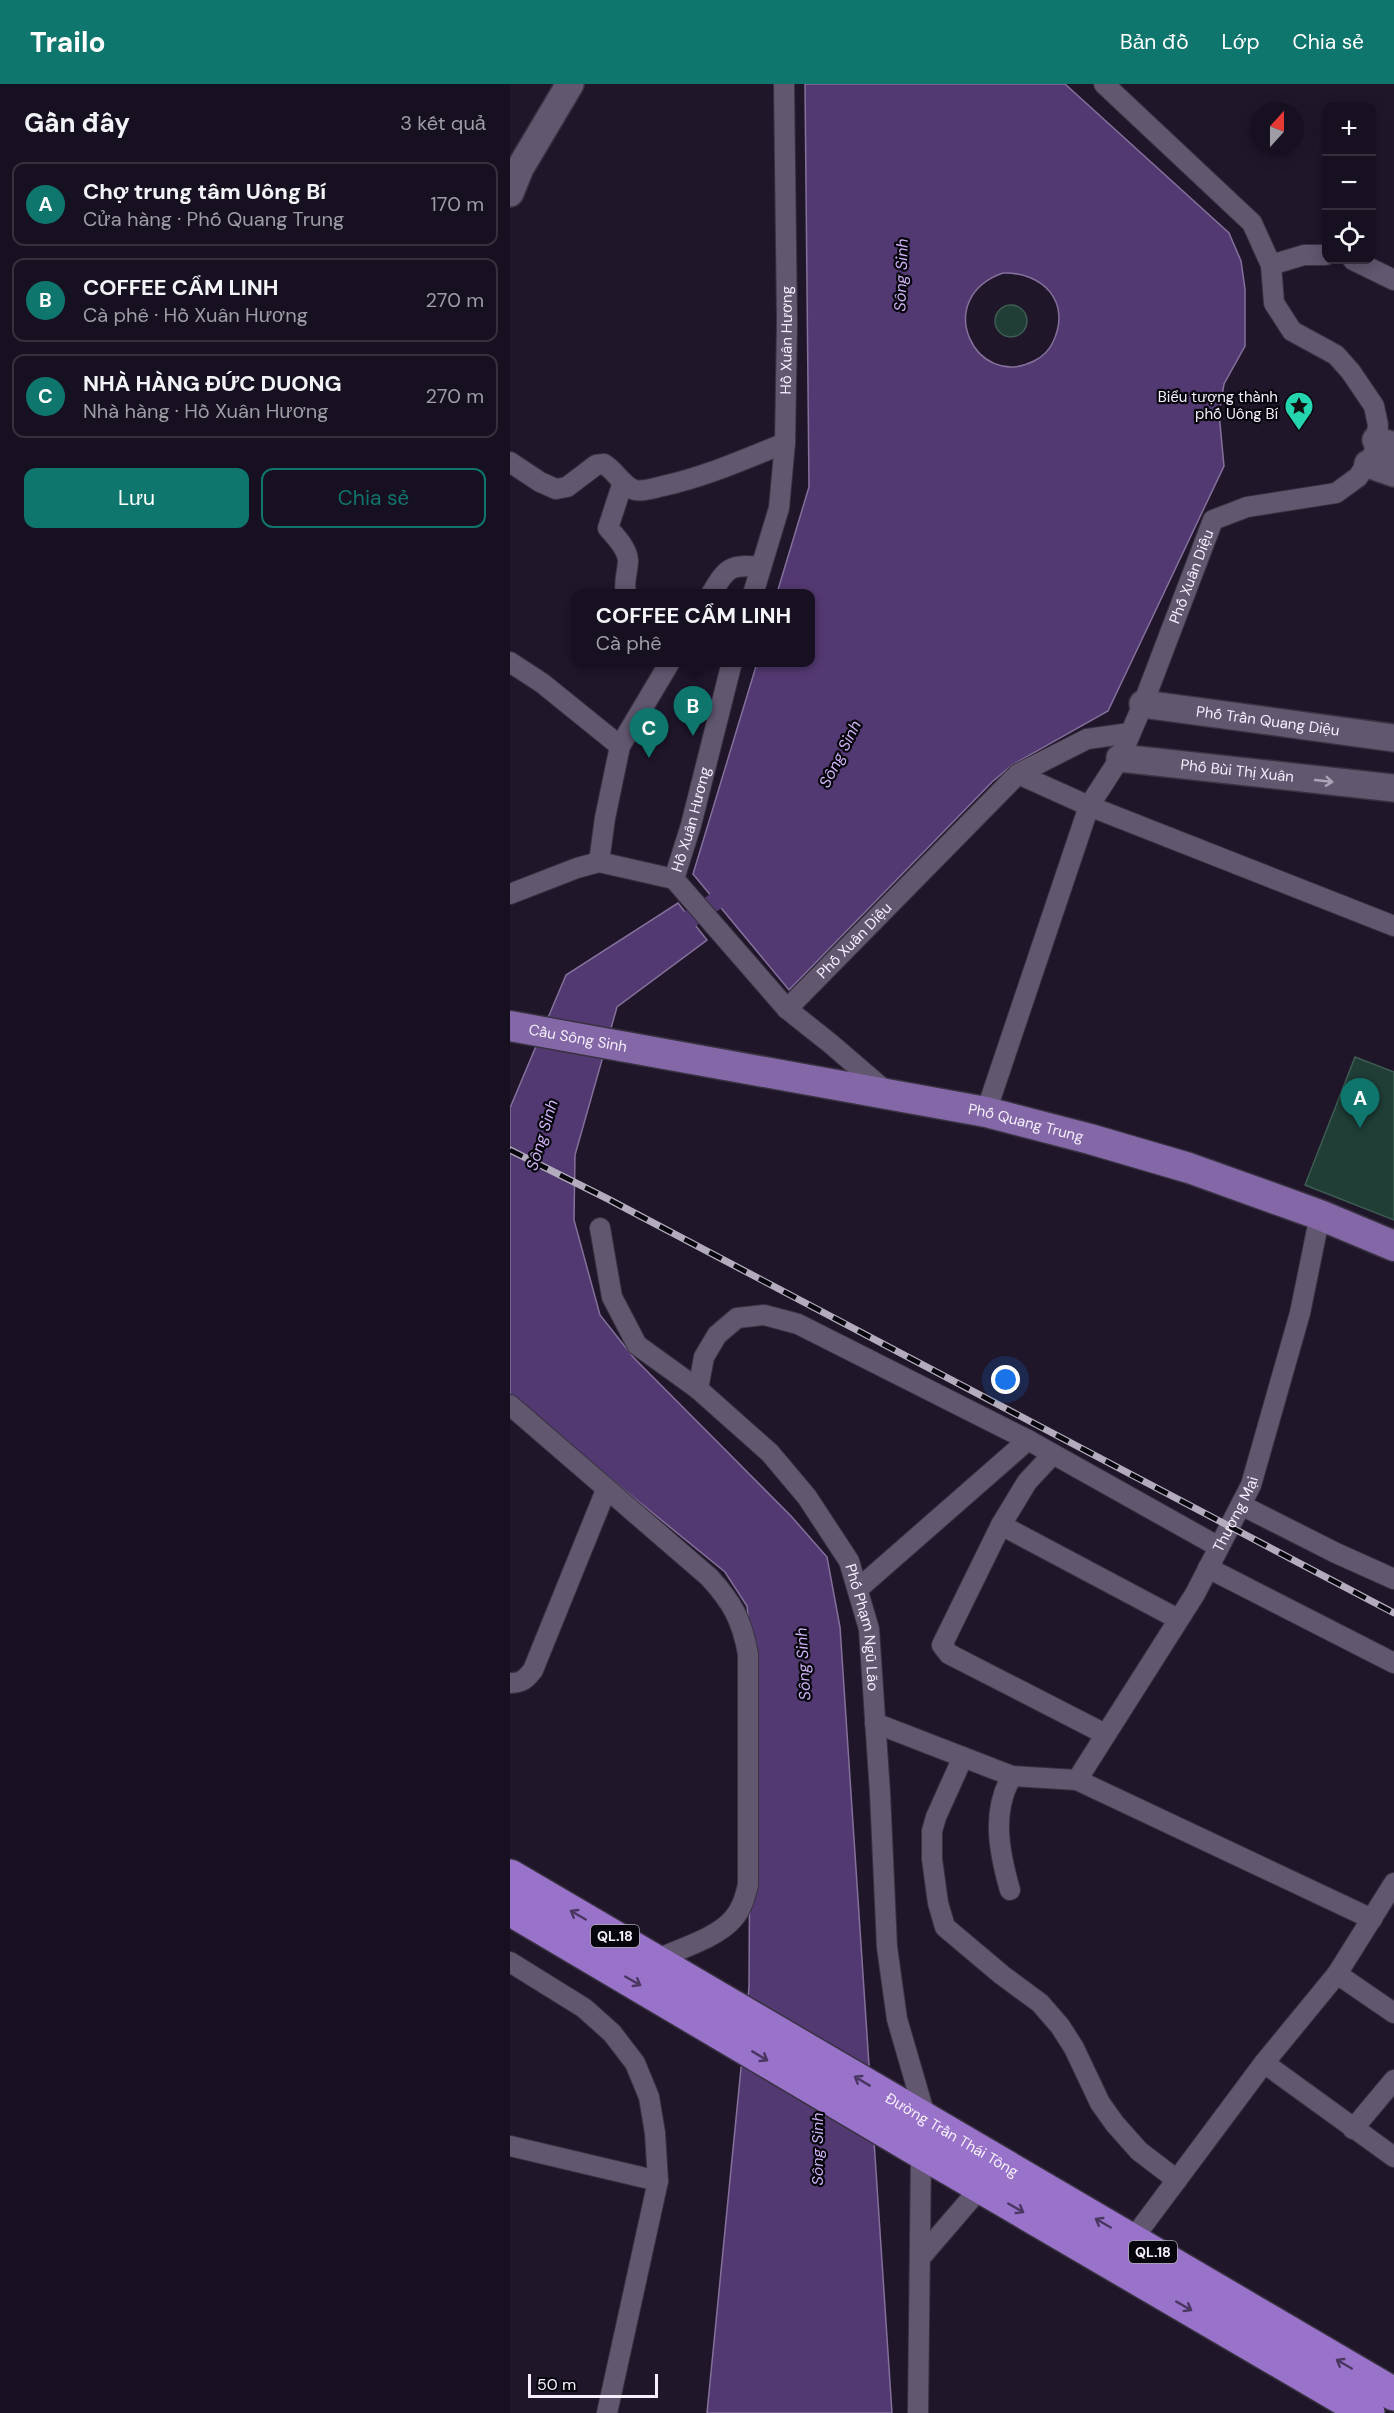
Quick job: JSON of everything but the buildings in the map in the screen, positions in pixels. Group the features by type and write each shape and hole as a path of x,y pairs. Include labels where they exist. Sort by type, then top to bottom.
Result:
{"highway":[{"name":"Đường Trần Thái Tông","path":"510,1875 656,1960 714,2012"},
{"name":"Đường Trần Thái Tông","path":"510,1909 714,2012 918,2132 1132,2240 1394,2394"},
{"name":"Đường Trần Thái Tông","path":"918,2132 981,2187 1368,2413"}],"main road":[{"path":"510,193 515,172 570,84"},
{"path":"1379,450 1394,473"},
{"name":"Phố Trần Quang Diệu","path":"1143,704 1394,738"},
{"name":"Phố Bùi Thị Xuân","path":"1120,758 1394,788"},
{"name":"Cầu Sông Sinh","path":"510,1026 644,1051"},
{"name":"Phố Quang Trung","path":"644,1051 986,1112 1090,1139 1189,1168 1320,1215 1394,1246"}],"street":[{"name":"Hồ Xuân Hương","path":"754,589 779,508 785,443 787,322 784,84"},
{"path":"1104,84 1252,223 1271,265 1274,303 1292,331 1336,355 1352,372 1374,406 1378,425 1379,450"},
{"path":"1271,265 1304,255 1322,255"},
{"path":"1361,264 1394,280"},
{"path":"510,462 540,482 556,489 567,487 596,465 604,464 614,470 623,482 634,490 644,490 692,480 785,443"},
{"name":"Phố Xuân Diệu","path":"787,1009 1018,774 1087,739 1130,733 1213,520 1247,507 1336,493 1358,477 1379,450"},
{"path":"623,482 608,528 621,543 628,558 625,589"},
{"path":"714,589 721,576 730,569 739,565 761,567"},
{"path":"510,662 542,683 620,746"},
{"path":"599,862 605,818 620,746 668,667"},
{"name":"Hồ Xuân Hương","path":"731,667 691,825 674,879 787,1009 892,1097"},
{"path":"986,1112 1089,806 1120,758 1130,733"},
{"name":"Phố Bùi Thị Xuân","path":"1087,739 1120,758"},
{"path":"1018,774 1089,806 1394,926"},
{"path":"510,894 599,862 674,879"},
{"name":"Thương Mại","path":"1077,1780 1178,1619 1208,1568 1251,1485 1300,1313 1320,1215"},
{"name":"Phố Phạm Ngũ Lão","path":"600,1228 612,1297 637,1345 698,1389 771,1453 807,1497 849,1561 869,1629 886,1947 918,2132 920,2258 918,2413"},
{"path":"698,1389 704,1357 717,1335 738,1318 764,1315 798,1324 1028,1440 1219,1547"},
{"path":"510,1405 709,1577 726,1596 739,1617 745,1634 748,1654 748,1885 743,1903 735,1918 722,1929 656,1960"},
{"path":"858,1589 1028,1440"},
{"path":"1053,1454 1027,1482 1001,1525 943,1641 944,1650 1105,1734"},
{"path":"510,1683 526,1680 533,1670 606,1490"},
{"path":"1241,1505 1336,1553 1394,1579"},
{"path":"1001,1525 1178,1619"},
{"path":"1208,1568 1394,1663"},
{"path":"875,1723 1012,1776 1077,1780 1372,1919"},
{"path":"963,1757 932,1831 932,1858 938,1903 945,1927 1002,1975 1040,2003 1070,2040 1100,2103 1115,2124 1139,2151 1177,2180"},
{"path":"1010,1890 1004,1867 999,1806 1012,1776"},
{"path":"1132,2240 1264,2063 1337,1974 1394,1883"},
{"path":"510,1962 584,2008 612,2033 635,2063 648,2097 655,2133 658,2181 607,2413"},
{"path":"1337,1974 1394,2013"},
{"path":"1264,2063 1394,2157"},
{"path":"1353,2128 1394,2080"},
{"path":"510,2146 658,2181"},
{"path":"920,2258 981,2187"}],"water":[{"path":"805,84 1065,84 1229,233 1241,261 1245,289 1245,346 1224,384 1219,413 1224,466 1108,711 1012,765 992,782 789,990 693,874 756,667 815,667 815,589 778,589 809,487","holes":["1003,273 1030,278 1050,292 1056,302 1059,314 1058,328 1053,342 1047,351 1034,361 1013,367 994,363 979,353 969,338 966,320 969,302 981,285"]},
{"path":"678,903 707,940 617,1007 575,1155 574,1220 600,1315 634,1358 791,1516 827,1557 840,1627 892,2413 707,2413 749,1987 751,1645 747,1606 725,1572 513,1399 510,1394 510,1108 566,975"}],"waterway":[{"name":"Sông Sinh","path":"671,932 716,901"}],"railway":[{"path":"510,1150 608,1199 1394,1613"}],"place":[{"name":"Biểu tượng thành phố Uông Bí","path":"1299,432"},
{"name":"COFFEE CẨM LINH","path":"693,736"},
{"name":"NHÀ HÀNG ĐỨC DUONG","path":"649,758"},
{"name":"Chợ trung tâm Uông Bí","path":"1360,1128"}]}
